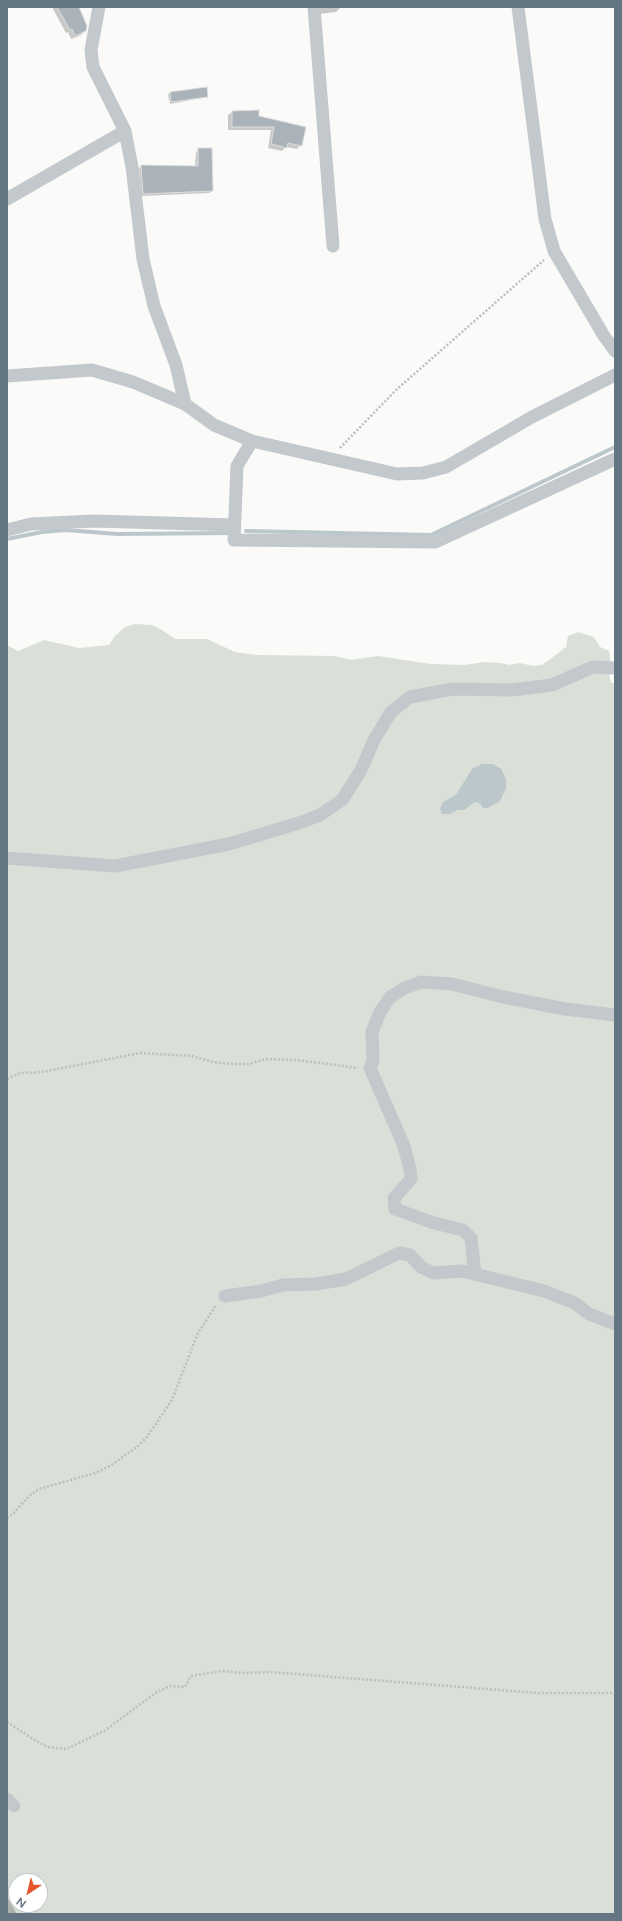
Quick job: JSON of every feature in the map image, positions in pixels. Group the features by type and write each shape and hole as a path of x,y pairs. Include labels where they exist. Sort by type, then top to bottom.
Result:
{"street":[{"path":"99,7 91,50 93,67 125,131 133,174 143,259 154,306 176,365 185,404"},
{"path":"518,7 544,212 554,251 604,336 615,351"},
{"path":"314,12 334,246"},
{"path":"7,199 125,131"},
{"path":"7,376 92,370 133,382 185,404 214,425 252,441 398,474 423,474 446,467 532,417 615,375"},
{"path":"252,441 237,466 234,540 435,542 615,459"},
{"path":"7,530 31,524 94,521 234,525"},
{"path":"7,858 115,866 229,844 299,823 320,815 342,800 361,770 374,740 391,712 410,697 453,689 512,690 552,685 593,668 615,668"},
{"path":"475,1274 471,1238 463,1230 434,1223 395,1209 394,1198 411,1180 410,1169 404,1146 370,1068 373,1060 372,1032 380,1012 390,997 405,988 421,982 452,984 502,997 565,1009 615,1015"},
{"path":"225,1296 261,1291 283,1285 316,1284 346,1279 399,1253 410,1255 421,1267 433,1274 462,1271 550,1293 575,1303 589,1314 615,1324"}],"path":[{"path":"330,458 396,390 554,251"},
{"path":"7,1079 20,1073 42,1072 140,1053 192,1056 230,1064 248,1064 266,1059 297,1060 364,1069 370,1068"},
{"path":"7,1518 13,1514 29,1496 39,1489 95,1473 110,1466 137,1447 147,1437 172,1400 198,1333 211,1311 225,1296"},
{"path":"7,1722 36,1741 48,1746 66,1749 104,1731 157,1692 170,1686 185,1687 191,1676 221,1672 270,1672 538,1693 615,1693"}],"shaded area":[{"path":"135,624 152,625 175,639 207,639 235,652 257,655 334,656 351,660 378,656 431,664 465,665 484,662 509,665 520,663 533,666 542,665 566,647 568,636 578,632 594,637 600,647 609,651 612,670 609,675 611,683 615,683 615,1914 7,1914 7,645 18,651 44,640 79,648 109,645 115,636 125,627"},
{"path":"482,764 493,764 501,769 506,779 506,788 500,801 488,808 483,808 480,803 475,802 464,810 457,810 450,814 442,814 440,809 443,802 456,795 472,769"}],"building":[{"path":"57,7 79,7 87,26 86,31 75,36"},
{"path":"207,87 208,97 171,102 170,92"},
{"path":"259,110 259,116 306,127 302,146 288,143 287,148 271,144 274,127 232,127 232,111"},
{"path":"198,148 212,148 213,191 143,194 141,165 198,166"}],"waterway":[{"path":"246,531 431,535 615,447"},
{"path":"7,539 42,532 66,530 117,534 230,533"}]}
